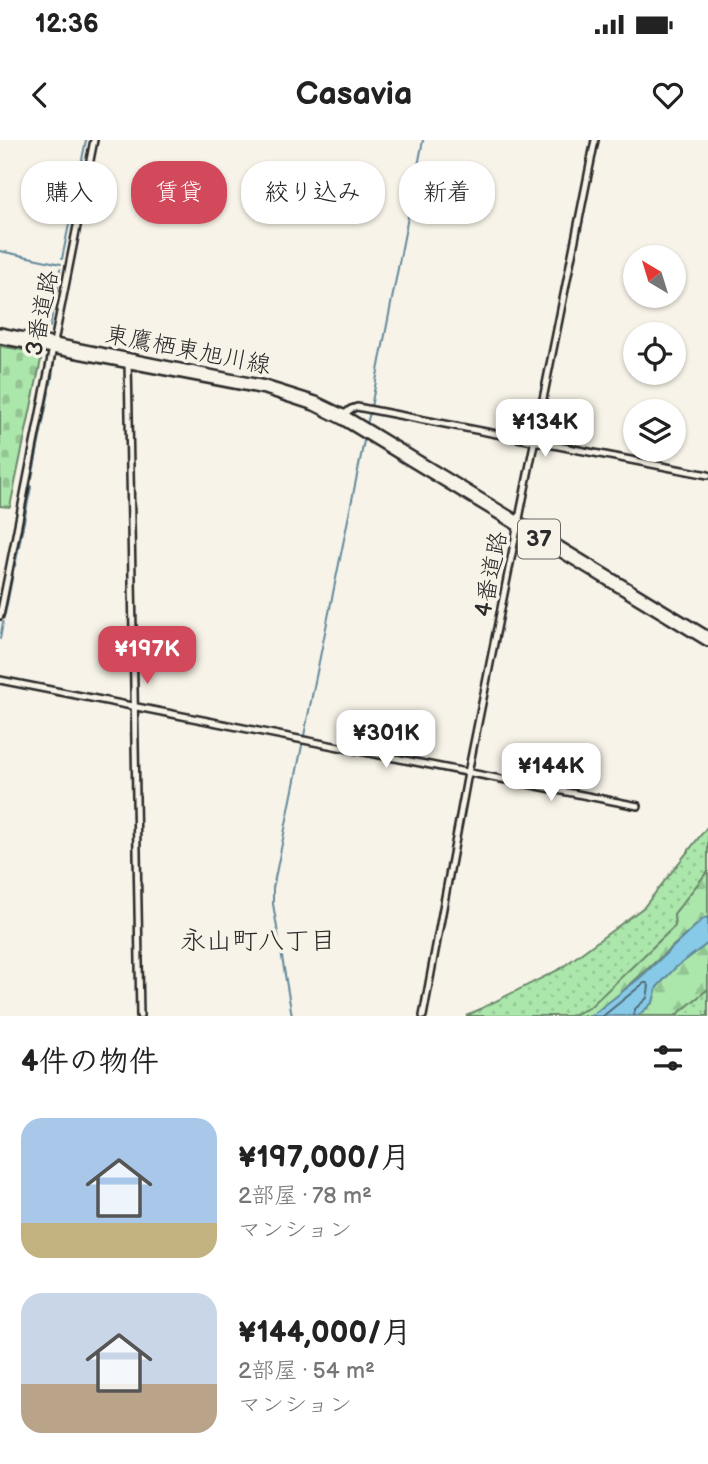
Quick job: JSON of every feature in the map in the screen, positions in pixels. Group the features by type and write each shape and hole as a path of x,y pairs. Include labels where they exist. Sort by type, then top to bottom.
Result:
{"main road":[{"name":"東鷹栖東旭川線","path":"0,332 53,346"},
{"name":"東鷹栖東旭川線","path":"0,339 128,360 265,390 314,406 342,417 519,524"},
{"name":"37","path":"519,524 708,636"},
{"name":"37","path":"519,524 708,642"}],"street":[{"name":"3番道路","path":"0,616 94,140"},
{"name":"4番道路","path":"423,1016 468,773 595,140"},
{"path":"128,360 140,1016"},
{"path":"342,417 357,407 708,475"},
{"path":"0,680 638,806"}],"green space":[{"path":"0,346 34,352 41,360 10,507 0,506"},
{"path":"708,826 708,871 674,914 675,926 589,1009 570,1016 466,1016 560,969 644,907"},
{"path":"708,871 708,917 591,1016 570,1016 589,1008 675,926 674,914"},
{"path":"708,943 708,989 675,1016 638,1016 653,1002 657,987 675,968"},
{"path":"708,989 708,1016 675,1016"}],"water":[{"path":"708,917 708,943 675,968 657,987 653,1002 638,1016 591,1016 641,977"}],"waterway":[{"path":"62,259 86,140"},
{"path":"371,407 423,140"},
{"path":"0,251 61,264"},
{"path":"57,291 60,269"},
{"path":"50,327 55,297"},
{"path":"51,384 54,363"},
{"path":"32,478 49,392"},
{"path":"367,424 370,412"},
{"path":"292,1016 273,904 273,888 365,436"},
{"path":"15,566 31,487"},
{"path":"5,614 13,574"},
{"path":"0,639 3,622"}],"district":[{"name":"永山町八丁目","path":"258,941"}]}
